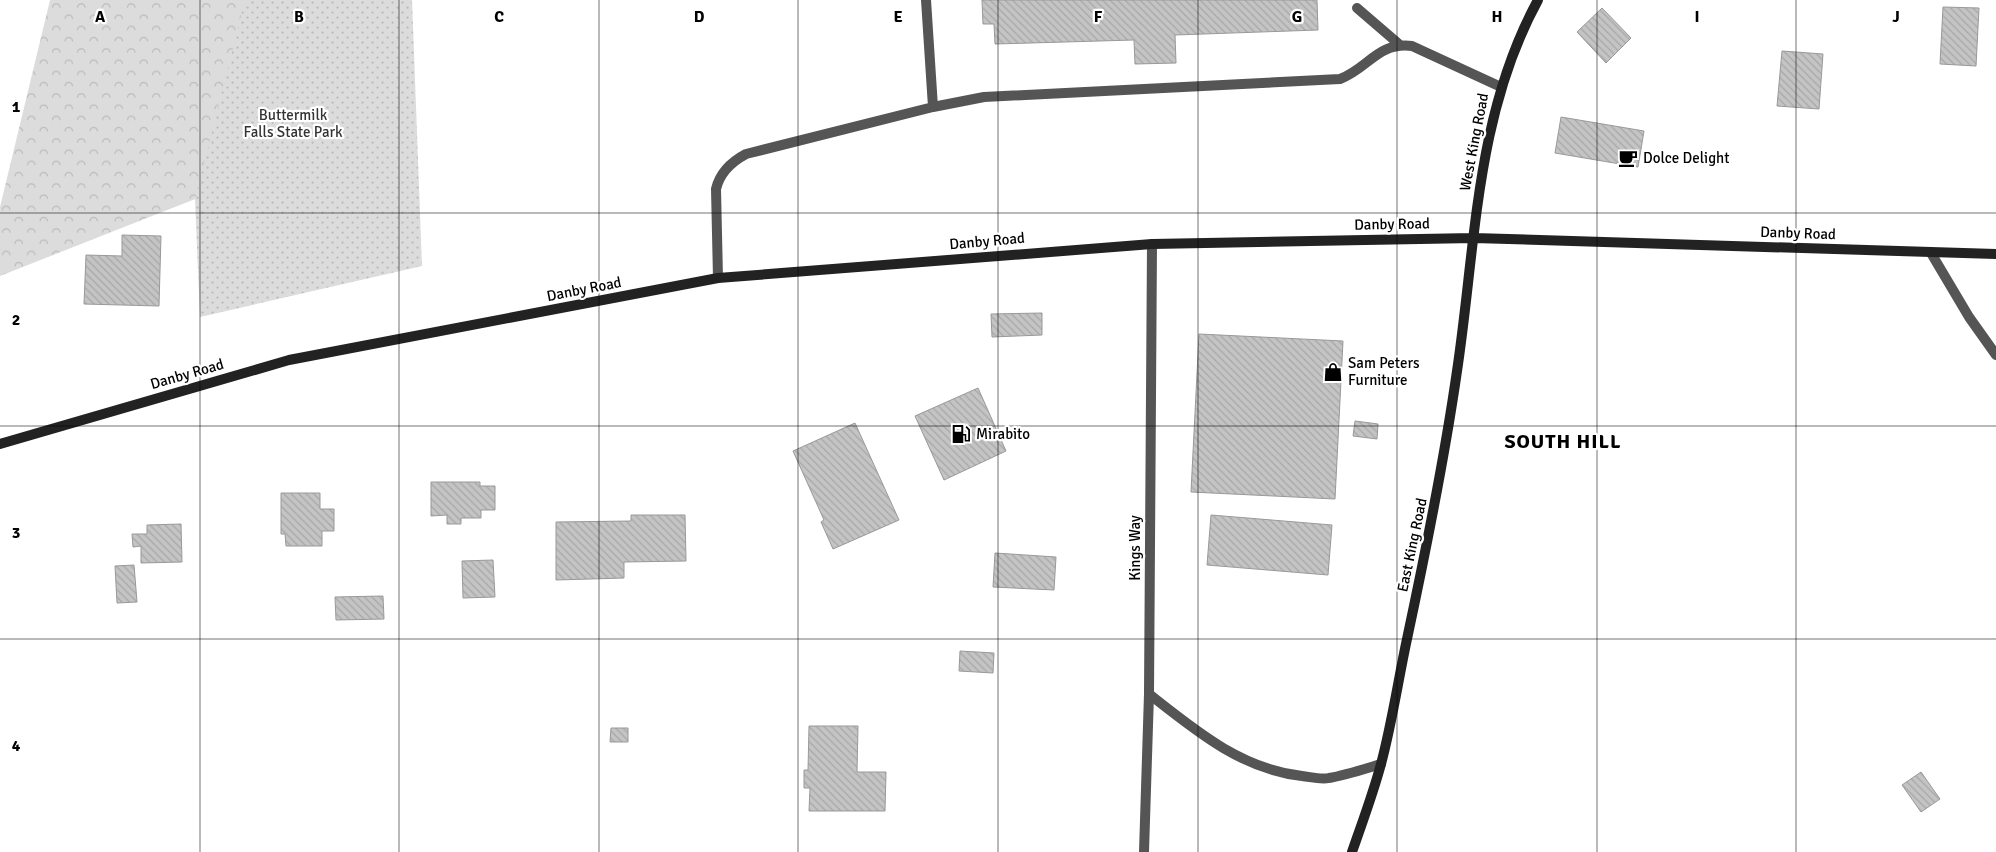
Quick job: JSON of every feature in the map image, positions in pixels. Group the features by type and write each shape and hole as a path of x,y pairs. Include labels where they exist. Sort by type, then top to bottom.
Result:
{"main road":[{"name":"West King Road","path":"1474,238 1481,175 1491,123 1516,44 1538,0"},
{"name":"Danby Road","path":"0,444 289,360 718,278 1152,244 1474,238 1996,254"},
{"name":"East King Road","path":"1352,852 1381,764 1440,480 1474,238"}],"street":[{"path":"926,0 933,107"},
{"path":"1357,8 1400,44"},
{"path":"718,278 716,189 718,180 735,160 746,154 933,107 984,97 1340,79 1358,70 1381,51 1400,44 1412,46 1501,87"},
{"name":"Kings Way","path":"1144,852 1149,694 1152,244"},
{"path":"1931,253 1969,317 1996,355"},
{"path":"1149,694 1204,737 1244,760 1267,769 1327,779 1381,764"}],"green space":[{"path":"50,0 245,0 195,199 0,276 0,207"},
{"name":"Buttermilk Falls State Park","path":"84,0 412,0 422,266 200,317 195,199 93,238"}],"building":[{"path":"982,0 1317,0 1318,30 1175,35 1176,63 1135,64 1134,40 995,44 994,24 983,24"},
{"path":"1943,7 1979,8 1976,66 1940,64"},
{"path":"1602,8 1631,38 1606,63 1577,32"},
{"path":"1782,51 1823,54 1819,109 1777,106"},
{"path":"1561,117 1644,131 1638,167 1555,153"},
{"path":"122,235 161,236 159,306 84,304 86,255 122,256"},
{"path":"1042,313 1042,335 992,337 991,314"},
{"path":"1199,334 1343,341 1335,499 1191,492"},
{"name":"Mirabito","path":"978,388 1006,451 944,480 915,416"},
{"path":"1355,421 1378,424 1377,439 1353,436"},
{"path":"855,423 899,520 833,549 821,522 824,520 793,451"},
{"path":"431,482 480,482 480,486 495,486 495,510 481,510 481,518 461,518 461,524 447,524 447,515 431,516"},
{"path":"281,493 320,493 320,509 334,509 334,531 322,531 322,546 286,546 285,534 281,534"},
{"path":"631,515 685,515 686,561 624,562 624,578 556,580 556,522 631,521"},
{"path":"1211,515 1332,525 1328,575 1207,565"},
{"path":"181,524 182,562 141,563 141,546 133,547 132,534 147,534 147,525"},
{"path":"995,553 1056,557 1054,590 993,587"},
{"path":"493,560 495,597 463,598 462,561"},
{"path":"134,565 137,602 117,603 115,566"},
{"path":"383,596 384,619 336,620 335,597"},
{"path":"960,651 994,653 993,673 959,671"},
{"path":"809,726 858,726 857,772 886,772 885,811 809,811 810,788 804,788 804,770 808,770"},
{"path":"611,728 628,728 628,742 610,742"},
{"path":"1921,772 1940,799 1921,812 1902,785"}],"place":[{"name":"Dolce Delight","path":"1628,158"},
{"name":"Sam Peters Furniture","path":"1333,372"},
{"name":"Mirabito","path":"961,434"}],"district":[{"name":"SOUTH HILL","path":"1563,441"}]}
